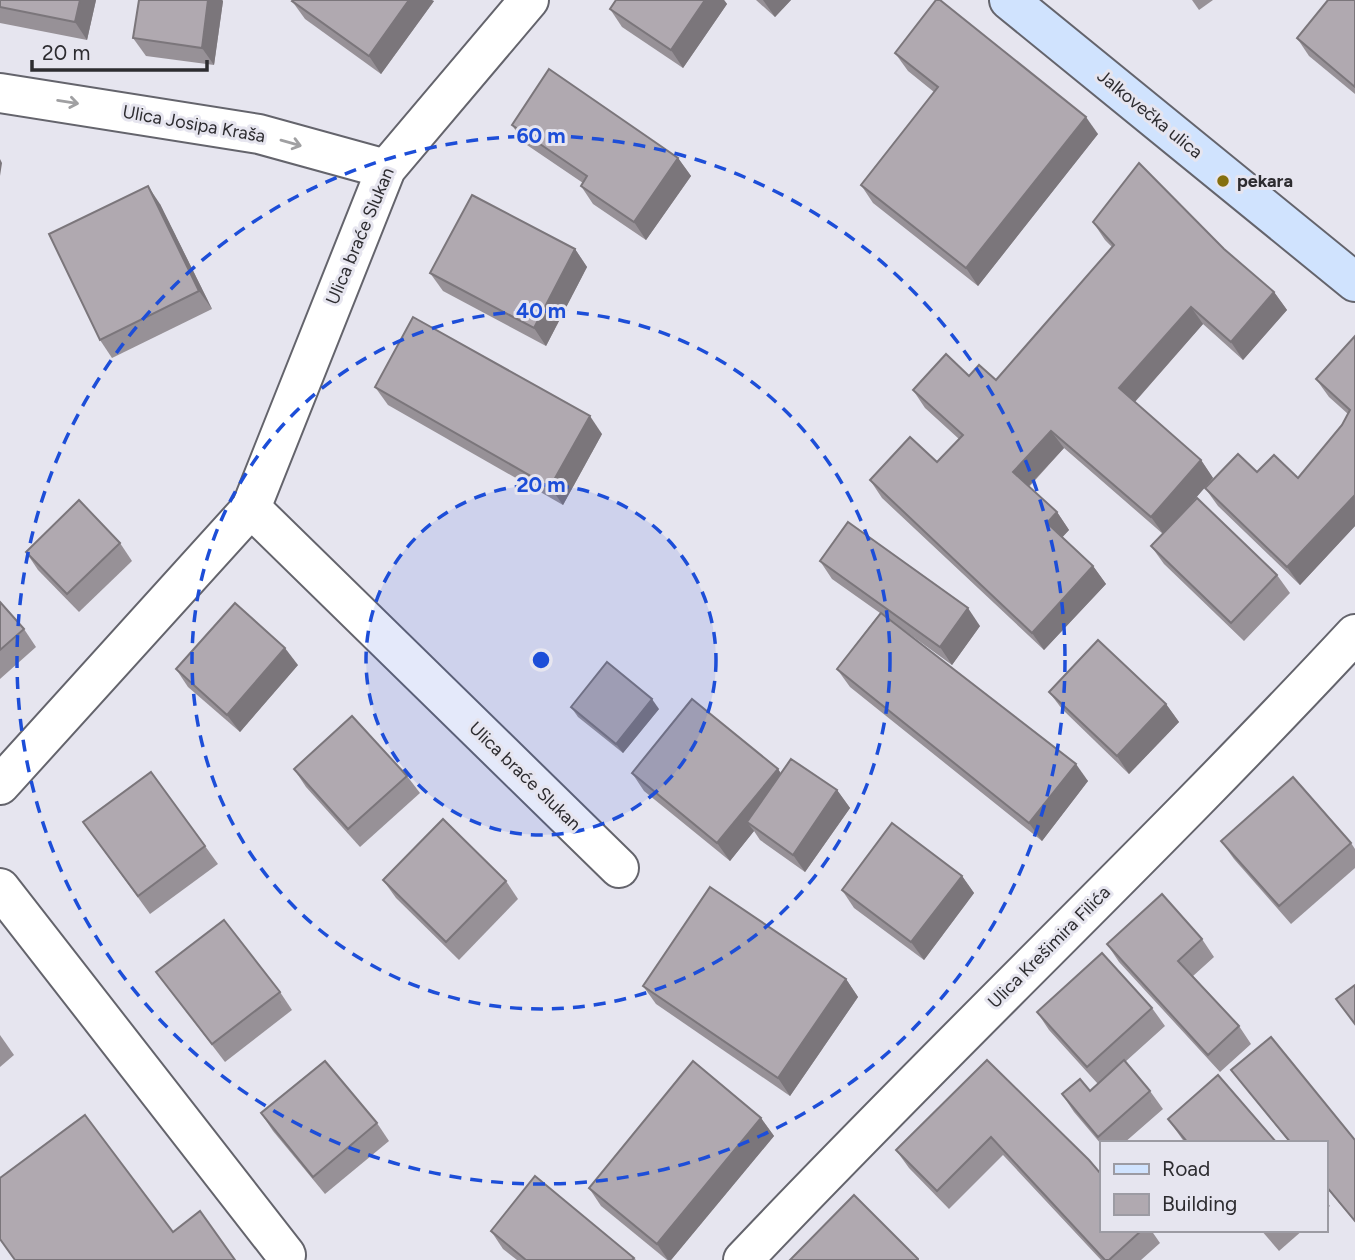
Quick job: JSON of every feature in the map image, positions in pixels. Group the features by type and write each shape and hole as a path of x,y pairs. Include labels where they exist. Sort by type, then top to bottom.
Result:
{"main road":[{"name":"Jalkovečka ulica","path":"1009,0 1355,282"}],"street":[{"name":"Ulica braće Slukan","path":"0,785 251,508 386,169 528,0"},
{"name":"Ulica Josipa Kraša","path":"0,93 259,134 386,169"},
{"name":"Ulica braće Slukan","path":"251,508 619,868"},
{"name":"Ulica Krešimira Filića","path":"743,1260 862,1134 1266,729 1355,634"},
{"path":"0,888 286,1255"}],"building":[{"path":"0,0 80,0 75,22 0,7"},
{"path":"139,0 208,0 202,48 133,38"},
{"path":"293,0 409,0 369,56"},
{"path":"616,0 705,0 671,50 610,9"},
{"path":"936,0 940,0 1086,117 966,268 861,185 938,87 895,53"},
{"path":"1328,0 1355,0 1355,87 1297,38"},
{"path":"549,69 678,158 634,222 581,186 587,176 512,125"},
{"path":"1139,163 1224,249 1274,292 1231,342 1191,307 1119,388 1201,460 1151,517 1051,431 1013,472 1057,512 1047,523 1093,566 1032,633 870,480 910,437 937,462 963,435 913,390 946,354 969,376 979,365 996,380 1114,245 1093,222"},
{"path":"148,186 199,291 100,340 49,234"},
{"path":"472,195 575,249 534,328 430,273"},
{"path":"413,317 590,416 550,487 375,387"},
{"path":"1355,336 1355,495 1287,567 1205,488 1238,454 1257,472 1274,455 1298,478 1342,425 1350,410 1316,379"},
{"path":"1197,498 1277,575 1231,623 1151,546"},
{"path":"79,500 120,543 67,594 26,552"},
{"path":"848,522 968,608 940,647 820,561"},
{"path":"0,602 24,629 0,650"},
{"path":"235,603 285,648 227,715 176,669"},
{"path":"881,613 1076,764 1029,823 837,669"},
{"path":"1098,640 1166,704 1117,756 1049,692"},
{"path":"607,662 652,699 616,744 571,707"},
{"path":"692,699 778,769 717,843 632,773"},
{"path":"352,716 407,776 348,829 294,769"},
{"path":"791,759 837,790 793,855 747,822"},
{"path":"151,772 205,846 138,896 83,822"},
{"path":"1293,777 1351,843 1279,906 1221,841"},
{"path":"443,819 506,881 446,942 383,880"},
{"path":"892,823 962,876 911,942 842,890"},
{"path":"710,887 846,979 778,1078 643,986"},
{"path":"1162,894 1202,939 1178,961 1239,1026 1208,1055 1107,944"},
{"path":"224,920 280,992 212,1044 156,972"},
{"path":"1102,953 1152,1008 1087,1067 1037,1012"},
{"path":"1355,985 1355,1024 1336,999"},
{"path":"1271,1037 1355,1140 1355,1221 1327,1187 1327,1141 1289,1141 1231,1070"},
{"path":"987,1060 1100,1173 1100,1232 1140,1232 1109,1260 1105,1260 991,1137 937,1191 896,1150"},
{"path":"1124,1060 1150,1091 1098,1137 1062,1094 1080,1079 1090,1091"},
{"path":"325,1061 377,1123 313,1177 261,1113"},
{"path":"693,1061 761,1118 657,1244 589,1188"},
{"path":"1218,1075 1275,1141 1186,1141 1168,1119"},
{"path":"85,1115 173,1232 200,1211 235,1260 15,1260 0,1239 0,1178"},
{"path":"535,1176 634,1258 526,1260 491,1231"},
{"path":"854,1195 918,1260 790,1260"}],"place":[{"name":"pekara","path":"1223,181"}]}
